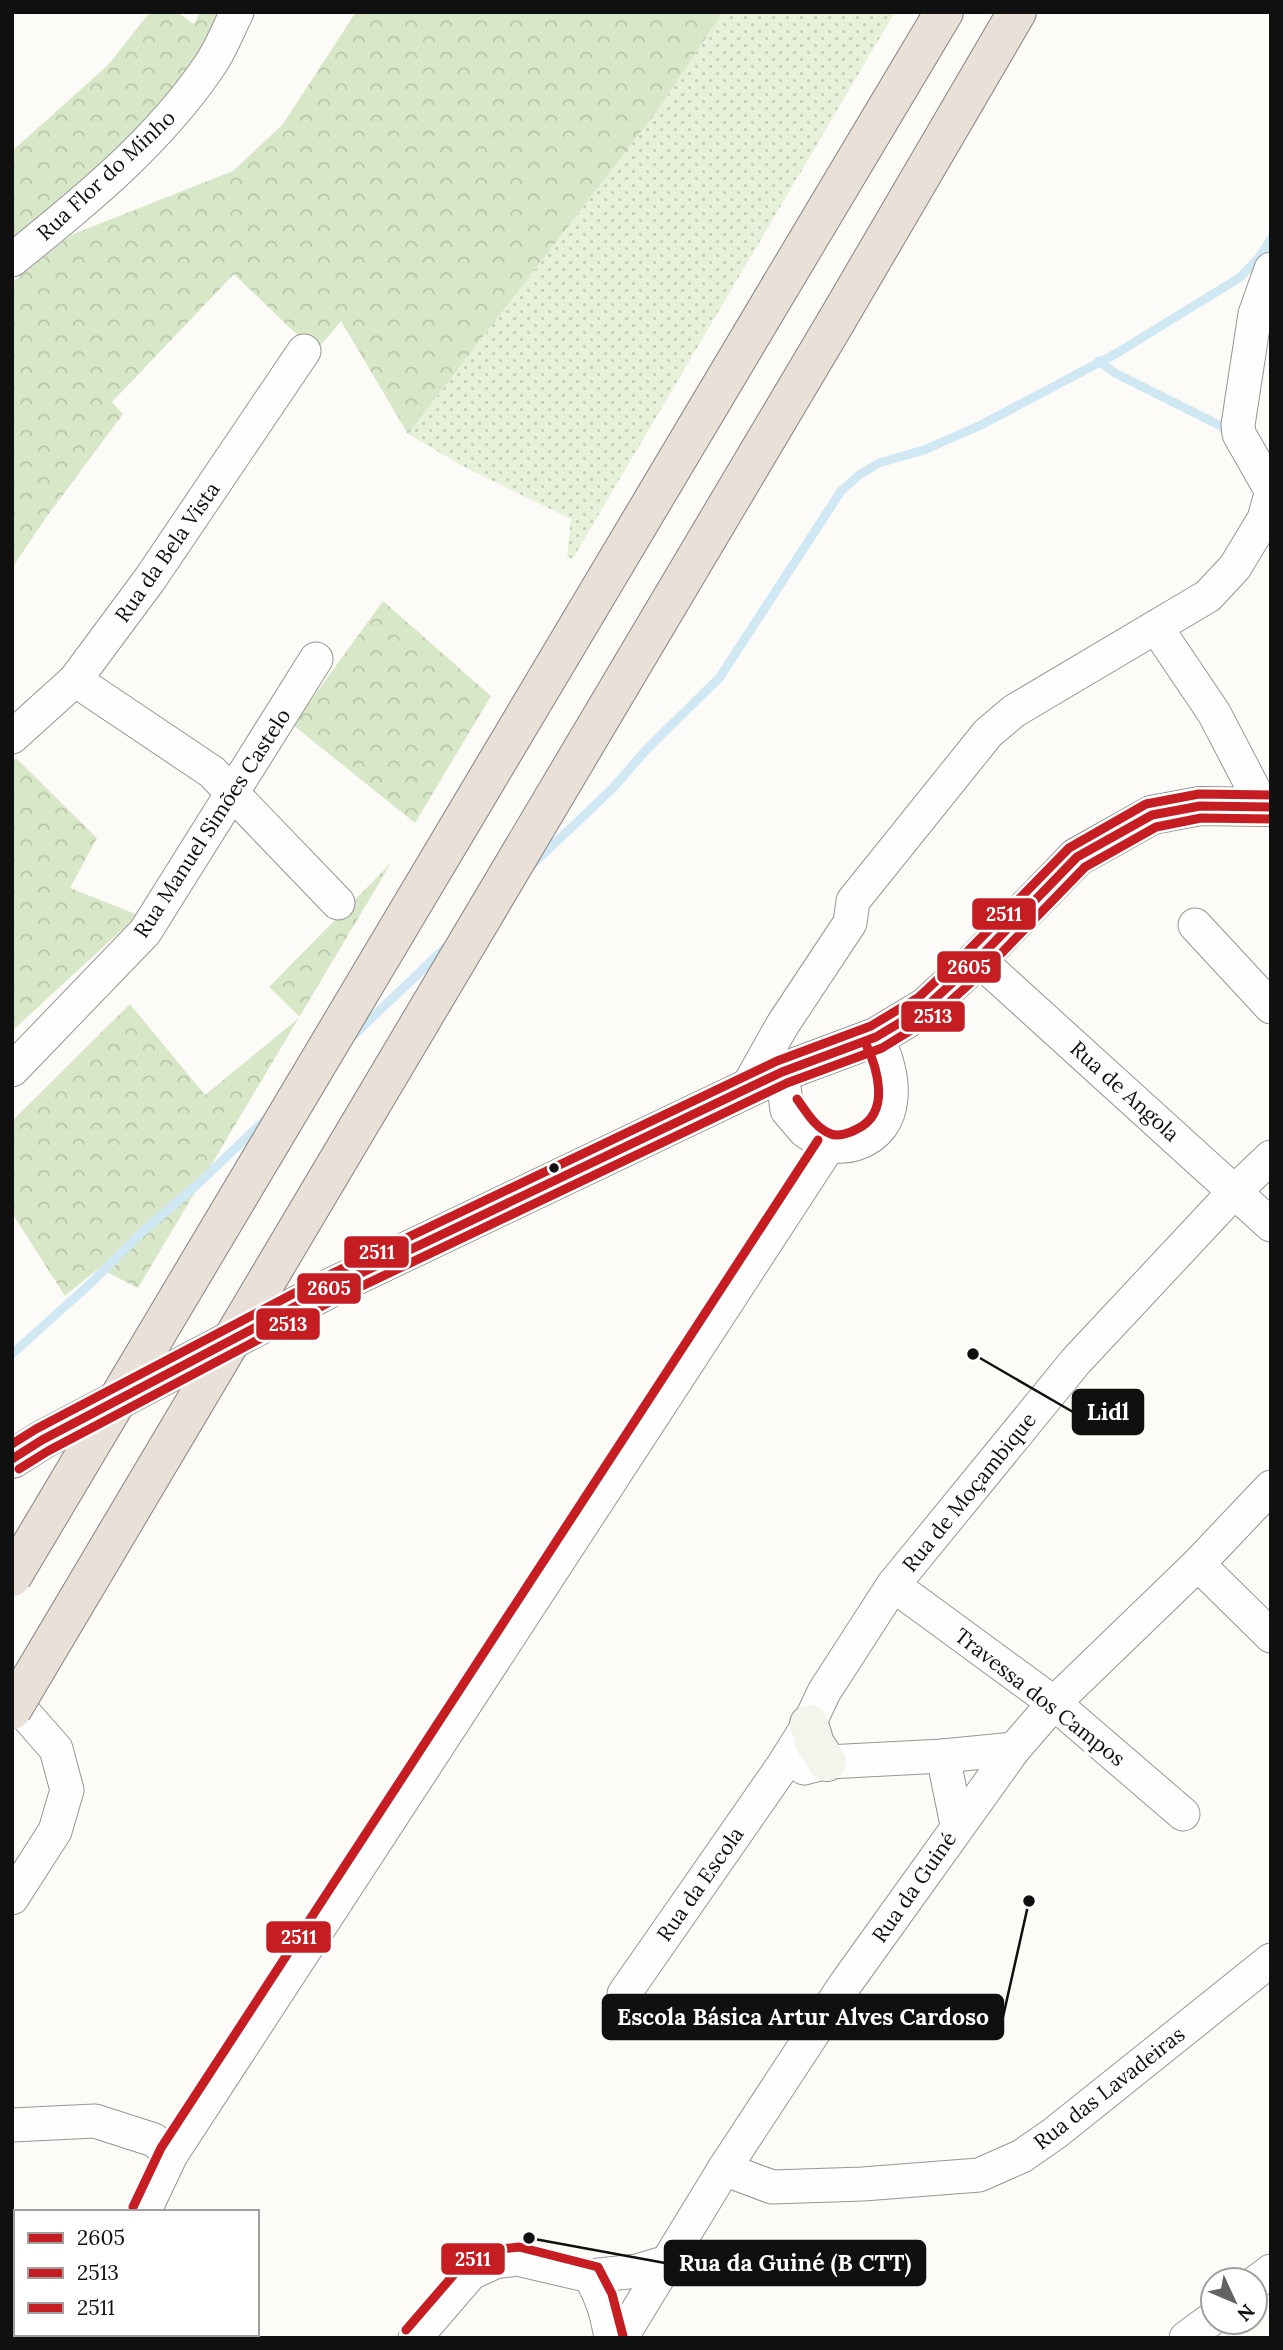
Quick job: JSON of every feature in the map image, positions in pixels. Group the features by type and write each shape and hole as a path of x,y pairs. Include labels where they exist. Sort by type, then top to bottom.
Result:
{"highway":[{"path":"12,1577 944,12"},
{"path":"12,1710 1017,12"}],"main road":[{"path":"12,1459 42,1440 334,1286 747,1088 876,1037 926,1007 978,959 1077,857 1152,815 1200,806 1267,807"},
{"path":"809,1724 815,1744 827,1762"}],"street":[{"name":"Rua Flor do Minho","path":"12,260 112,176 177,110 212,62 237,12"},
{"path":"747,1088 783,1024 850,923 853,901 988,733 1014,711 1208,596 1235,567 1268,501 1239,434 1238,425 1255,314 1271,269"},
{"name":"Rua da Bela Vista","path":"12,737 75,680 150,579 304,351"},
{"path":"1156,627 1214,713 1267,807"},
{"name":"Rua Manuel Simões Castelo","path":"12,1070 145,932 316,659"},
{"path":"75,680 212,772 338,903"},
{"path":"1195,926 1271,1007"},
{"name":"Rua de Angola","path":"978,959 1271,1225"},
{"path":"782,1072 788,1110 805,1131 828,1147 855,1144 878,1131 891,1110 886,1055 876,1037"},
{"path":"145,2210 171,2155 828,1147"},
{"name":"Rua de Moçambique","path":"809,1724 824,1692 893,1585 1076,1361 1235,1191 1271,1157"},
{"name":"Rua da Guiné","path":"621,2338 724,2169 844,1986 1014,1749 1054,1703 1198,1564 1271,1487"},
{"path":"1198,1564 1271,1636"},
{"name":"Travessa dos Campos","path":"893,1585 1054,1703 1183,1814"},
{"path":"12,1699 56,1749 66,1790 55,1831 12,1898"},
{"name":"Rua da Escola","path":"624,1994 809,1724"},
{"path":"777,1774 827,1762 1014,1749"},
{"path":"943,1756 957,1825"},
{"name":"Rua das Lavadeiras","path":"724,2169 772,2188 979,2175 1022,2156 1055,2133 1271,1960"},
{"path":"12,2125 95,2121 154,2140 171,2155"},
{"path":"415,2338 471,2273 495,2262 517,2259 590,2276 637,2271 667,2262"},
{"path":"590,2276 607,2309 611,2338"}],"green space":[{"path":"150,12 177,12 194,24 200,12 226,12 217,31 146,122 18,241 12,234 12,151 108,65"},
{"path":"356,12 723,12 657,111 408,434 341,321 315,352 234,274 112,402 123,414 12,568 12,283 71,235 233,171 283,124"},
{"path":"723,12 895,12 572,560 567,556 571,519 466,468 408,434 657,111"},
{"path":"383,601 491,696 415,823 293,725"},
{"path":"16,758 97,838 70,888 138,915 12,1031 12,762"},
{"path":"391,863 300,1017 269,987"},
{"path":"130,1004 205,1095 299,1018 138,1288 99,1268 65,1296 12,1213 12,1121"}],"waterway":[{"path":"533,864 613,788 646,750 720,677 841,491 859,475 879,463 924,450 981,425 1117,353 1239,278 1258,259 1271,239"},
{"path":"1099,361 1115,373 1223,427 1227,434"},
{"path":"354,1035 445,948"},
{"path":"12,1354 265,1120"}],"transit line":[{"name":"2511","path":"12,1444 329,1275 777,1061 871,1026 919,997 1069,848 1146,804 1199,794 1271,795"},
{"name":"2605","path":"12,1459 42,1440 334,1286 782,1072 876,1037 926,1007 978,959 1077,857 1152,815 1200,806 1271,807"},
{"name":"2513","path":"19,1469 48,1451 339,1297 787,1083 882,1048 934,1016 987,968 1085,867 1156,827 1201,818 1271,819"},
{"name":"2511","path":"797,1099 807,1114 831,1134 848,1133 868,1122 878,1102 879,1090 874,1065 865,1042"},
{"name":"2511","path":"133,2207 161,2148 818,1140"},
{"name":"2511","path":"406,2330 463,2264 491,2250 519,2247 598,2267 612,2294 623,2336"}],"place":[{"name":"Lidl","path":"973,1354"},
{"name":"Escola Básica Artur Alves Cardoso","path":"1029,1901"},
{"name":"Rua da Guiné (B CTT)","path":"529,2238"}]}
